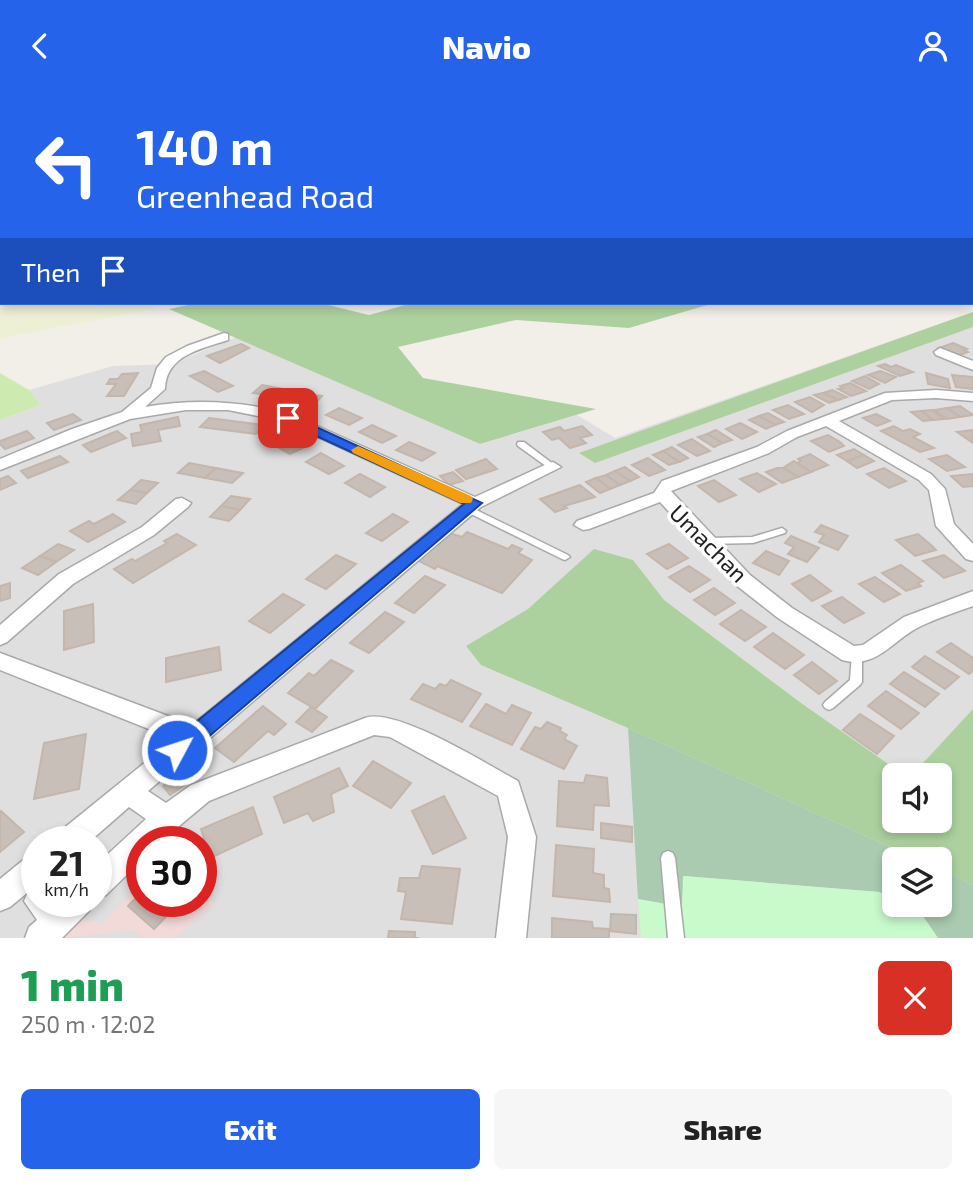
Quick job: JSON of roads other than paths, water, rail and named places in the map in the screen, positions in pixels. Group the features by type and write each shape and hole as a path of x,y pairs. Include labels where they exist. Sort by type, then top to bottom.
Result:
{"street":[{"path":"125,416 158,389 159,372 166,363 196,347 223,337"},
{"path":"940,352 971,365"},
{"path":"158,389 192,406"},
{"name":"Umachan","path":"857,654 850,654 829,643 743,580 664,496 663,489 890,396 936,394 973,397"},
{"path":"0,465 125,416 192,406 241,407 288,418 471,506"},
{"path":"826,420 925,477 937,489 945,526 973,555"},
{"path":"88,826 471,506 553,467"},
{"path":"583,525 647,499 664,496"},
{"path":"0,637 66,579 148,531 182,503"},
{"path":"857,654 868,653 911,622 973,599"},
{"path":"0,661 194,736"},
{"path":"112,870 166,818 200,793 373,725 394,728 509,789 522,837 511,938"},
{"path":"128,793 166,818"}],"lane":[{"path":"521,444 553,467"},
{"path":"471,506 565,557"},
{"path":"707,541 753,540 782,531"},
{"path":"829,705 856,681 857,654"},
{"path":"668,859 676,938"}]}
